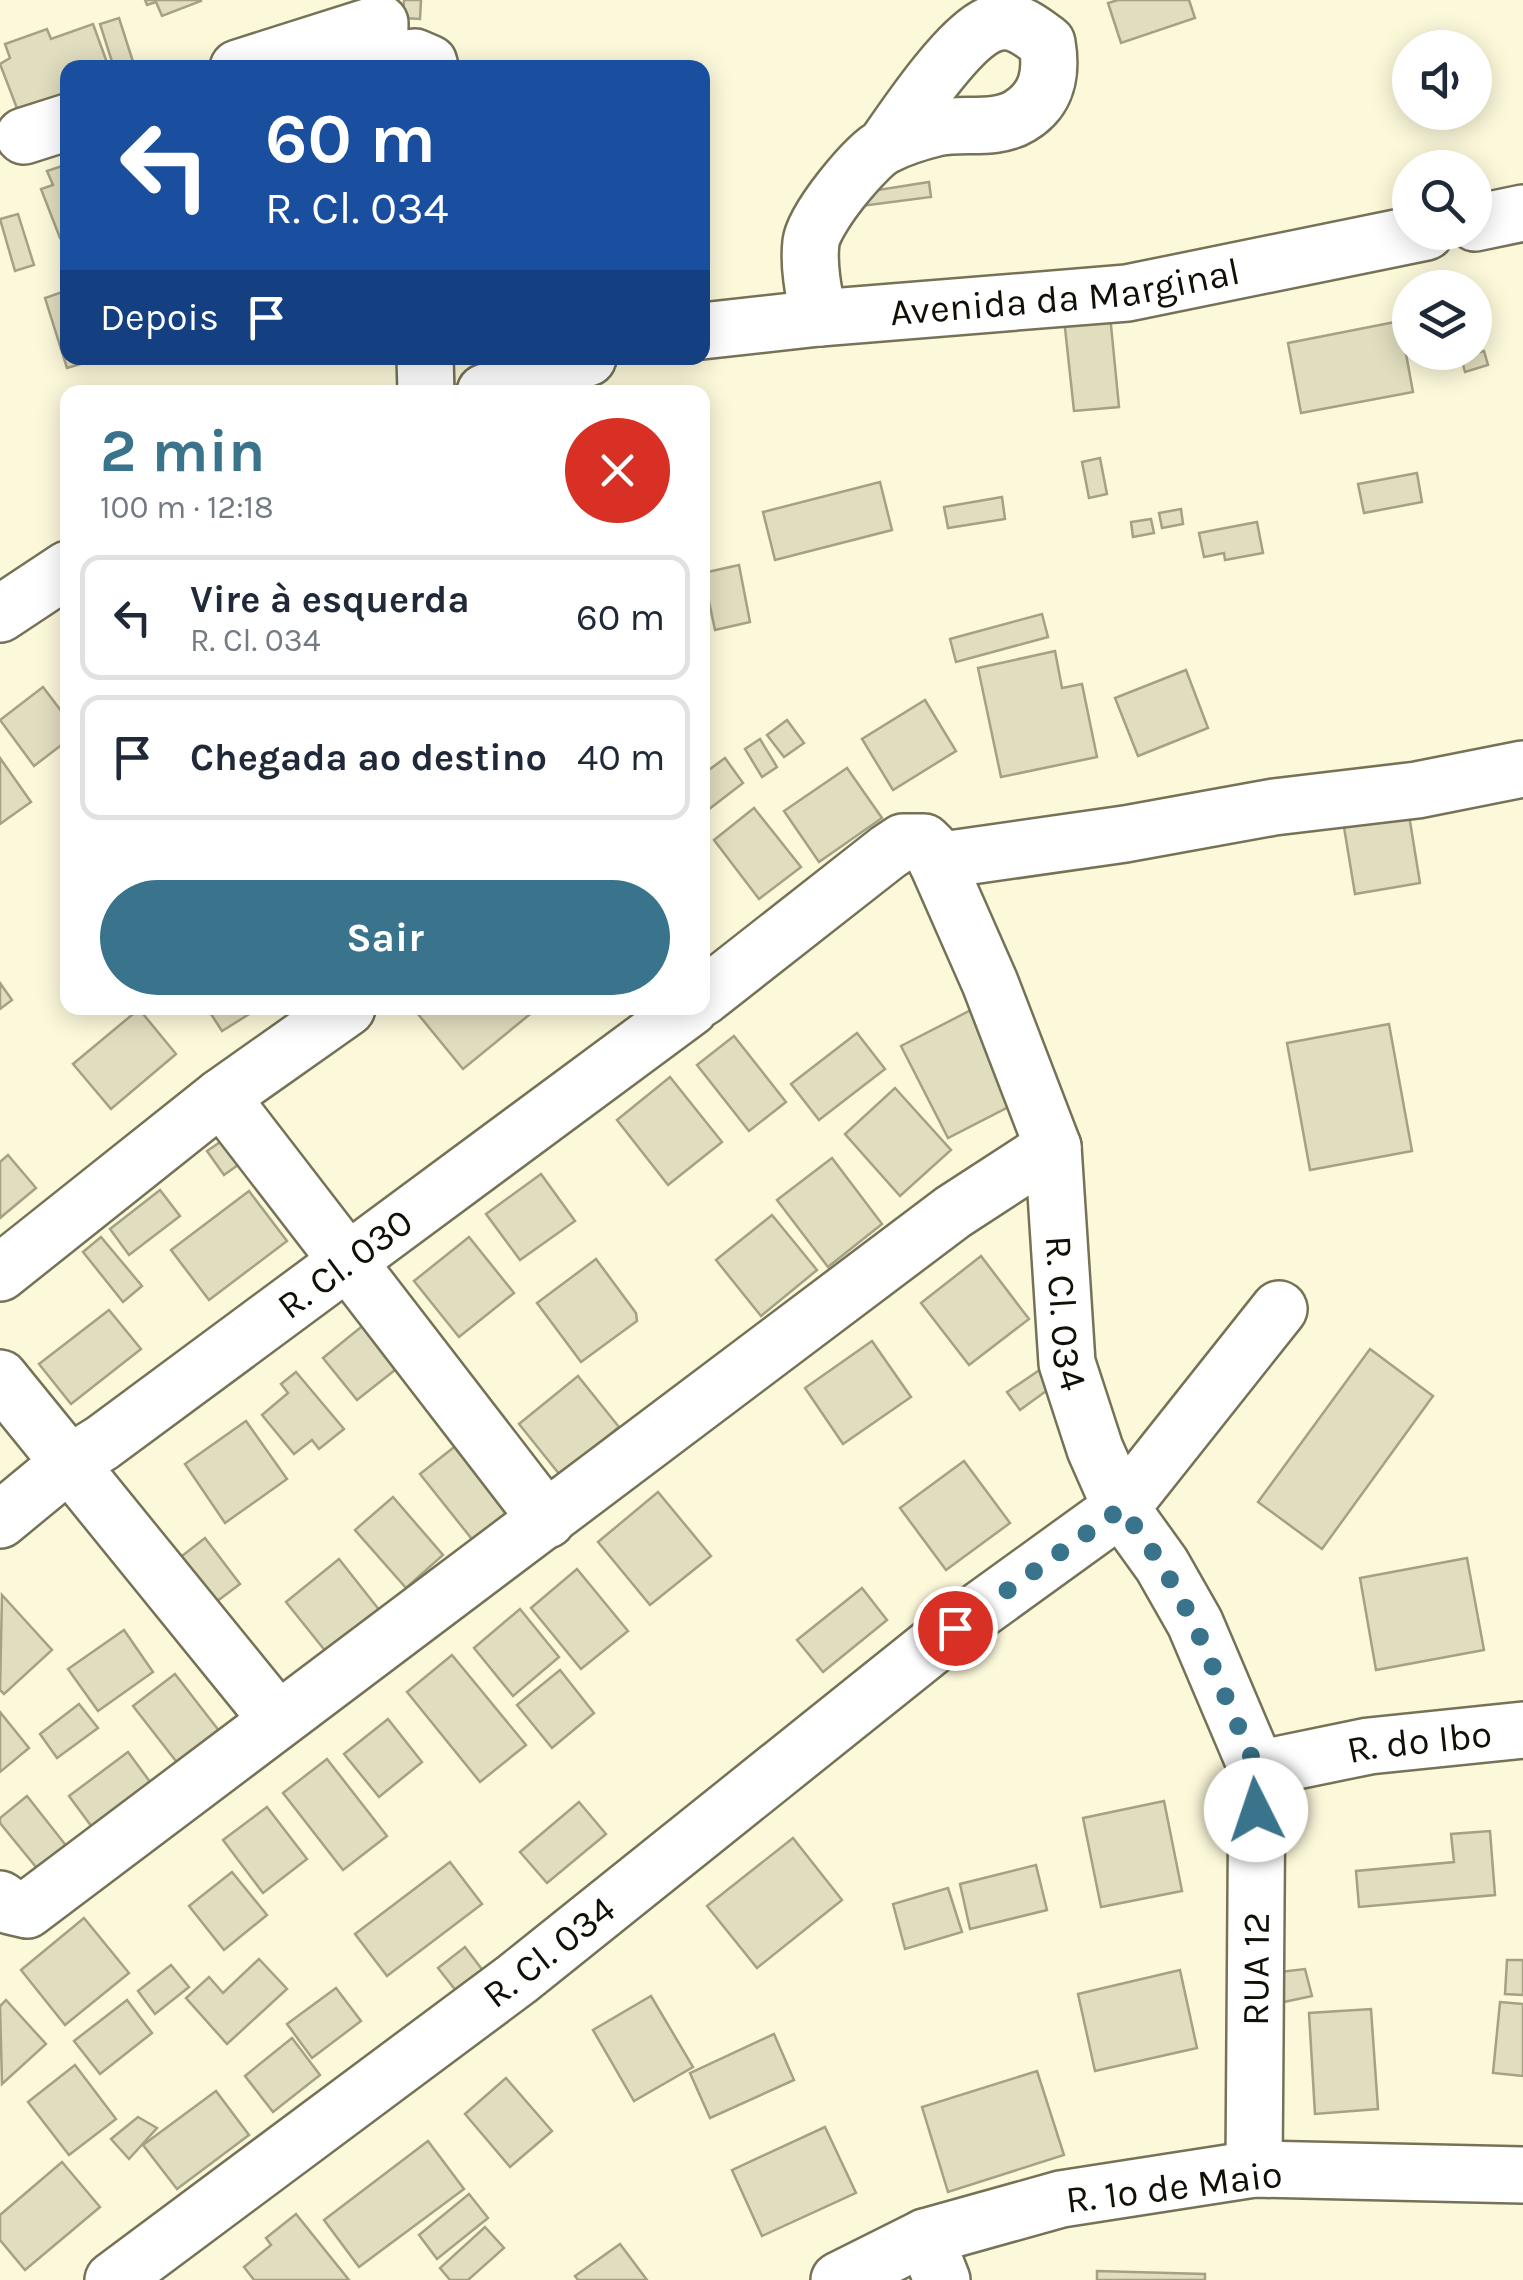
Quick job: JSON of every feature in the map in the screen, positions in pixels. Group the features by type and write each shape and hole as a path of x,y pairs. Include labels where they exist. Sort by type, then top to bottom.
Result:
{"street":[{"path":"289,60 391,44"},
{"path":"819,318 812,282 811,238 866,160 885,146"},
{"path":"1492,219 1523,213"},
{"name":"Avenida da Marginal","path":"710,330 1127,292 1392,239"},
{"path":"506,385 567,365"},
{"path":"0,614 60,573"},
{"path":"936,861 1125,834 1274,807 1417,790 1523,769"},
{"path":"0,1898 10,1906 28,1910 953,1212 1054,1147 990,983 924,842 904,842 710,992"},
{"path":"0,1273 221,1098 337,1015"},
{"name":"R. Cl. 030","path":"0,1520 68,1464 102,1444 681,1015"},
{"path":"221,1098 547,1520"},
{"name":"R. Cl. 034","path":"114,2280 516,1979 955,1628 1122,1508 1095,1449 1067,1363 1054,1147"},
{"path":"1257,1770 1194,1623 1162,1565 1122,1508 1279,1309"},
{"path":"0,1378 278,1719"},
{"name":"R. do Ibo","path":"1257,1770 1369,1746 1523,1730"},
{"name":"RUA 12","path":"1254,2169 1257,1770"},
{"name":"R. 1º de Maio","path":"839,2280 934,2259 1060,2199 1254,2169 1523,2175"}],"building":[{"path":"145,0 201,1 162,16 156,2 147,5"},
{"path":"404,0 421,0 420,19 403,18"},
{"path":"1189,0 1195,18 1121,43 1108,3"},
{"path":"119,18 132,60 111,60 100,24"},
{"path":"93,24 106,60 60,60 60,109 18,111 0,64 10,58 5,44 47,29 51,39"},
{"path":"60,167 60,238 41,189 53,185 47,171"},
{"path":"929,182 931,197 861,206 865,192"},
{"path":"18,214 34,265 15,271 0,219"},
{"path":"60,293 60,346 45,298"},
{"path":"1110,315 1119,407 1074,411 1064,319"},
{"path":"1392,323 1392,370 1409,370 1413,392 1301,413 1288,343"},
{"path":"1100,458 1107,494 1089,498 1082,462"},
{"path":"1417,473 1422,502 1364,513 1358,484"},
{"path":"880,482 892,530 775,560 763,512"},
{"path":"1002,497 1005,519 948,528 944,507"},
{"path":"1181,509 1183,524 1162,528 1159,513"},
{"path":"1151,519 1154,533 1133,537 1131,522"},
{"path":"1257,522 1263,553 1225,560 1224,553 1204,557 1199,533"},
{"path":"739,565 750,622 715,630 710,571"},
{"path":"1042,614 1048,637 956,662 950,639"},
{"path":"1055,651 1062,688 1082,684 1097,757 1001,777 978,668"},
{"path":"1186,670 1208,728 1138,756 1115,698"},
{"path":"43,687 60,709 60,746 34,766 0,720"},
{"path":"925,700 956,751 893,790 862,739"},
{"path":"787,720 804,743 784,757 767,735"},
{"path":"760,739 777,767 762,777 745,749"},
{"path":"0,758 31,802 0,824"},
{"path":"725,758 743,783 710,808 710,769"},
{"path":"847,768 882,818 819,862 784,811"},
{"path":"754,808 801,867 759,899 714,840"},
{"path":"1408,809 1420,883 1355,894 1343,821"},
{"path":"0,983 12,1000 0,1009"},
{"path":"971,1010 1018,1102 948,1138 901,1046"},
{"path":"132,1015 144,1015 176,1054 111,1109 73,1064"},
{"path":"212,1015 248,1015 222,1031"},
{"path":"419,1015 529,1015 463,1069"},
{"path":"1389,1024 1412,1151 1310,1170 1287,1043"},
{"path":"857,1033 885,1069 819,1120 791,1084"},
{"path":"734,1036 786,1102 749,1131 697,1065"},
{"path":"670,1077 722,1142 668,1185 617,1120"},
{"path":"895,1088 951,1150 900,1196 845,1134"},
{"path":"235,1132 252,1155 224,1175 207,1151"},
{"path":"8,1155 36,1188 0,1218 0,1162"},
{"path":"832,1158 882,1224 828,1267 777,1200"},
{"path":"541,1174 575,1221 520,1260 486,1214"},
{"path":"160,1190 180,1216 129,1255 110,1229"},
{"path":"249,1191 287,1241 209,1300 171,1250"},
{"path":"772,1215 817,1270 761,1316 716,1260"},
{"path":"101,1237 142,1286 123,1302 83,1252"},
{"path":"469,1237 514,1293 459,1337 414,1281"},
{"path":"981,1256 1029,1319 969,1365 921,1303"},
{"path":"596,1259 636,1313 637,1321 581,1362 537,1303"},
{"path":"109,1310 141,1349 71,1404 39,1364"},
{"path":"366,1323 400,1366 357,1400 323,1358"},
{"path":"872,1341 911,1397 843,1444 805,1388"},
{"path":"1370,1349 1433,1396 1322,1549 1258,1502"},
{"path":"1041,1369 1053,1386 1020,1410 1007,1392"},
{"path":"296,1372 344,1429 319,1449 312,1440 294,1454 262,1415 288,1393 281,1384"},
{"path":"578,1376 619,1427 560,1475 519,1424"},
{"path":"246,1421 287,1479 225,1523 185,1464"},
{"path":"463,1440 518,1508 475,1543 420,1474"},
{"path":"964,1461 1010,1523 946,1570 900,1508"},
{"path":"658,1492 711,1556 650,1605 598,1542"},
{"path":"393,1497 443,1555 406,1588 355,1530"},
{"path":"205,1538 240,1584 208,1608 173,1563"},
{"path":"1467,1558 1484,1650 1376,1670 1360,1578"},
{"path":"339,1559 384,1616 331,1658 286,1602"},
{"path":"577,1569 628,1631 581,1669 531,1608"},
{"path":"862,1588 887,1620 823,1672 797,1640"},
{"path":"2,1595 52,1650 4,1694 0,1690"},
{"path":"520,1609 559,1657 513,1696 474,1648"},
{"path":"124,1630 153,1672 98,1711 68,1669"},
{"path":"452,1655 526,1745 480,1782 407,1692"},
{"path":"560,1670 594,1713 552,1748 517,1705"},
{"path":"175,1674 220,1732 179,1765 133,1706"},
{"path":"79,1704 98,1728 57,1758 40,1734"},
{"path":"0,1712 29,1748 0,1772"},
{"path":"388,1719 422,1762 379,1797 344,1754"},
{"path":"128,1752 162,1798 103,1842 69,1796"},
{"path":"327,1759 387,1836 343,1870 283,1793"},
{"path":"27,1796 68,1848 40,1872 0,1823 0,1818"},
{"path":"1164,1801 1182,1891 1101,1907 1083,1818"},
{"path":"579,1802 606,1834 547,1883 520,1852"},
{"path":"267,1807 307,1859 263,1893 223,1840"},
{"path":"1490,1831 1495,1895 1359,1907 1356,1871 1454,1862 1451,1834"},
{"path":"793,1838 842,1900 757,1968 707,1906"},
{"path":"450,1862 482,1904 387,1976 355,1934"},
{"path":"1036,1865 1047,1910 970,1929 960,1884"},
{"path":"232,1872 267,1915 224,1950 189,1906"},
{"path":"948,1888 962,1932 905,1949 893,1904"},
{"path":"84,1918 129,1973 65,2025 21,1970"},
{"path":"465,1947 484,1972 457,1992 438,1968"},
{"path":"259,1959 287,1989 227,2044 186,1998 209,1977 223,1993"},
{"path":"1507,1960 1523,1960 1523,1995 1505,1994"},
{"path":"171,1965 189,1987 155,2014 138,1991"},
{"path":"1305,1969 1312,1996 1284,2002 1279,1972"},
{"path":"1180,1970 1197,2048 1095,2071 1078,1994"},
{"path":"336,1988 361,2021 312,2058 287,2024"},
{"path":"651,1996 693,2067 634,2101 593,2030"},
{"path":"6,2000 46,2044 2,2084 0,2006"},
{"path":"127,2000 152,2033 100,2074 74,2041"},
{"path":"1500,2002 1523,2004 1523,2076 1493,2073"},
{"path":"1371,2009 1378,2109 1315,2114 1309,2013"},
{"path":"774,2034 794,2080 710,2118 690,2073"},
{"path":"292,2038 320,2075 273,2112 245,2076"},
{"path":"75,2065 116,2119 69,2155 28,2102"},
{"path":"1037,2071 1064,2155 948,2192 922,2107"},
{"path":"506,2078 552,2131 510,2167 465,2114"},
{"path":"216,2091 249,2135 177,2189 143,2145"},
{"path":"138,2117 157,2128 129,2159 111,2139"},
{"path":"825,2127 856,2193 762,2236 732,2170"},
{"path":"428,2141 464,2189 359,2267 324,2220"},
{"path":"62,2162 100,2207 25,2270 0,2240 0,2215"},
{"path":"469,2194 488,2218 437,2259 419,2235"},
{"path":"296,2214 349,2280 254,2280 244,2267 271,2245 266,2238"},
{"path":"485,2227 504,2248 468,2280 450,2280 440,2268"},
{"path":"620,2244 647,2280 578,2280 575,2276"},
{"path":"1097,2271 1205,2274 1205,2280 1097,2280"}],"route":[{"path":"955,1628 1122,1508 1162,1565 1218,1676 1257,1770 1256,1810"}]}
